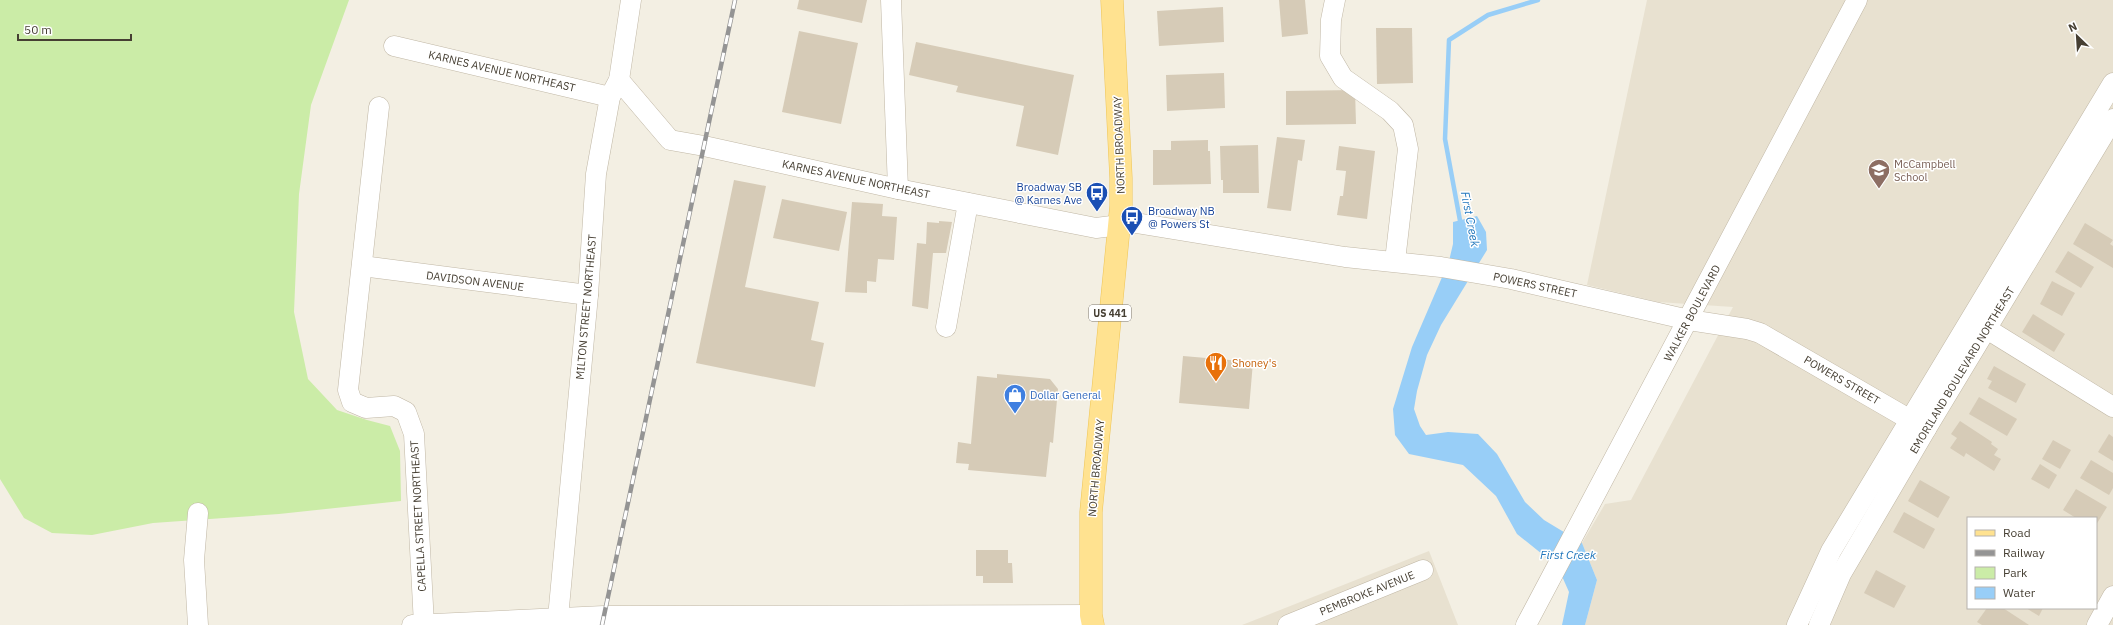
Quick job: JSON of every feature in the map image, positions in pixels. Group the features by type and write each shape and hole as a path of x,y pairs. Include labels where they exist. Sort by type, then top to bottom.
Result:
{"main road":[{"name":"NORTH BROADWAY","path":"1092,620 1091,512 1119,226 1121,178 1112,0"}],"street":[{"name":"MILTON STREET NORTHEAST","path":"558,618 588,295 596,174 631,0"},
{"path":"891,0 898,189"},
{"path":"1335,0 1331,20 1330,56 1342,78 1390,111 1403,126 1405,133 1408,148 1395,261"},
{"name":"WALKER BOULEVARD","path":"1526,625 1689,320 1857,0"},
{"name":"KARNES AVENUE NORTHEAST","path":"394,46 614,89 670,140 704,146 898,189 1096,228 1119,226"},
{"path":"1797,625 1831,551 1909,419 2113,83"},
{"name":"CAPELLA STREET NORTHEAST","path":"379,107 348,390 352,402 366,408 394,406 406,412 414,434 424,624"},
{"name":"EMORILAND BOULEVARD NORTHEAST","path":"1819,625 1841,574 1926,428 2113,119"},
{"path":"946,327 968,203"},
{"name":"POWERS STREET","path":"1119,226 1136,223 1345,257 1395,261 1479,273 1689,320 1747,329 1760,333 1926,428"},
{"name":"DAVIDSON AVENUE","path":"362,266 588,295"},
{"path":"1987,329 2113,407"},
{"path":"198,514 194,560 198,625"},
{"name":"PEMBROKE AVENUE","path":"1296,624 1422,570"},
{"path":"2097,625 2113,596"},
{"path":"412,625 604,616 1092,620"}],"shaded area":[{"path":"1647,0 2113,0 2113,625 1585,625 1597,580 1582,543 1605,504 1631,500 1733,307 1658,302 1587,285"},
{"path":"1429,551 1458,625 1242,625"}],"green space":[{"path":"0,0 349,0 311,105 299,194 294,312 308,379 337,410 390,426 400,451 401,501 279,514 153,523 92,535 52,533 24,518 0,479"}],"water":[{"name":"First Creek","path":"1477,216 1486,232 1487,250 1441,325 1427,355 1417,391 1414,409 1420,426 1426,435 1448,432 1478,434 1497,454 1525,502 1544,520 1582,543 1597,580 1585,625 1562,625 1569,592 1561,574 1542,554 1517,534 1496,496 1463,465 1409,454 1395,435 1393,409 1412,347 1449,261 1453,244 1453,222"}],"building":[{"path":"799,0 867,0 862,23 797,9"},
{"path":"1279,0 1305,0 1308,34 1282,37"},
{"path":"1223,7 1224,42 1159,46 1157,11"},
{"path":"1376,28 1412,28 1413,83 1377,84"},
{"path":"799,31 858,43 841,124 782,112"},
{"path":"916,42 1074,75 1058,155 1016,146 1024,106 956,92 958,86 909,75"},
{"path":"1224,73 1225,108 1167,111 1166,75"},
{"path":"1355,90 1356,124 1286,125 1286,91"},
{"path":"1277,137 1305,140 1302,161 1298,160 1291,211 1267,208"},
{"path":"1208,140 1208,151 1210,151 1211,184 1153,185 1153,150 1171,150 1171,141"},
{"path":"1258,145 1259,193 1223,193 1220,146"},
{"path":"1339,146 1375,151 1367,219 1337,215 1340,196 1343,196 1346,171 1336,170"},
{"path":"734,180 766,186 745,287 819,302 811,340 824,343 815,387 696,363"},
{"path":"782,199 847,212 839,251 773,238"},
{"path":"852,202 883,204 882,216 897,217 894,260 878,259 876,282 867,281 867,293 845,292"},
{"path":"939,221 952,222 946,253 933,253 928,309 912,306 917,243 926,244 927,222 939,223"},
{"path":"2085,223 2113,240 2110,244 2113,246 2113,268 2073,244"},
{"path":"2068,251 2094,267 2081,288 2055,272"},
{"path":"2052,281 2075,293 2062,316 2040,304"},
{"path":"2033,314 2065,334 2054,352 2022,332"},
{"name":"Shoney's","path":"1183,356 1253,362 1249,409 1179,403"},
{"path":"1994,366 2026,384 2016,403 1988,388 1992,381 1987,379"},
{"name":"Dollar General","path":"997,374 1050,379 1058,389 1053,443 1050,442 1046,477 968,470 969,464 956,463 958,442 971,444 977,376 997,378"},
{"path":"1979,397 2017,419 2007,436 1969,414"},
{"path":"1960,421 1992,442 1991,444 1998,449 1994,455 2001,459 1994,471 1966,453 1964,457 1950,448 1957,438 1951,434"},
{"path":"2109,434 2113,437 2113,461 2098,452"},
{"path":"2053,440 2071,450 2060,469 2042,459"},
{"path":"2091,460 2113,473 2113,488 2109,495 2080,478"},
{"path":"2040,464 2057,475 2049,489 2031,479"},
{"path":"1920,480 1950,497 1938,518 1908,501"},
{"path":"2076,489 2107,507 2097,523 2097,517 2074,517 2063,510"},
{"path":"1904,512 1935,529 1924,549 1893,532"},
{"path":"976,550 1008,550 1008,563 1012,563 1013,583 983,583 983,576 976,576"},
{"path":"1876,570 1906,586 1894,608 1864,593"},
{"path":"1986,609 2005,609 2029,625 1982,625 1977,622"},
{"path":"2028,609 2042,609 2039,616"}],"waterway":[{"name":"First Creek","path":"1461,226 1445,139 1449,40 1488,15 1538,0"}],"railway":[{"path":"602,625 735,0"}],"place":[{"name":"McCampbell School","path":"1879,190"},
{"name":"Broadway SB @ Karnes Ave","path":"1097,212"},
{"name":"Broadway NB @ Powers St","path":"1132,236"},
{"name":"Shoney's","path":"1216,382"},
{"name":"Dollar General","path":"1015,414"}]}
